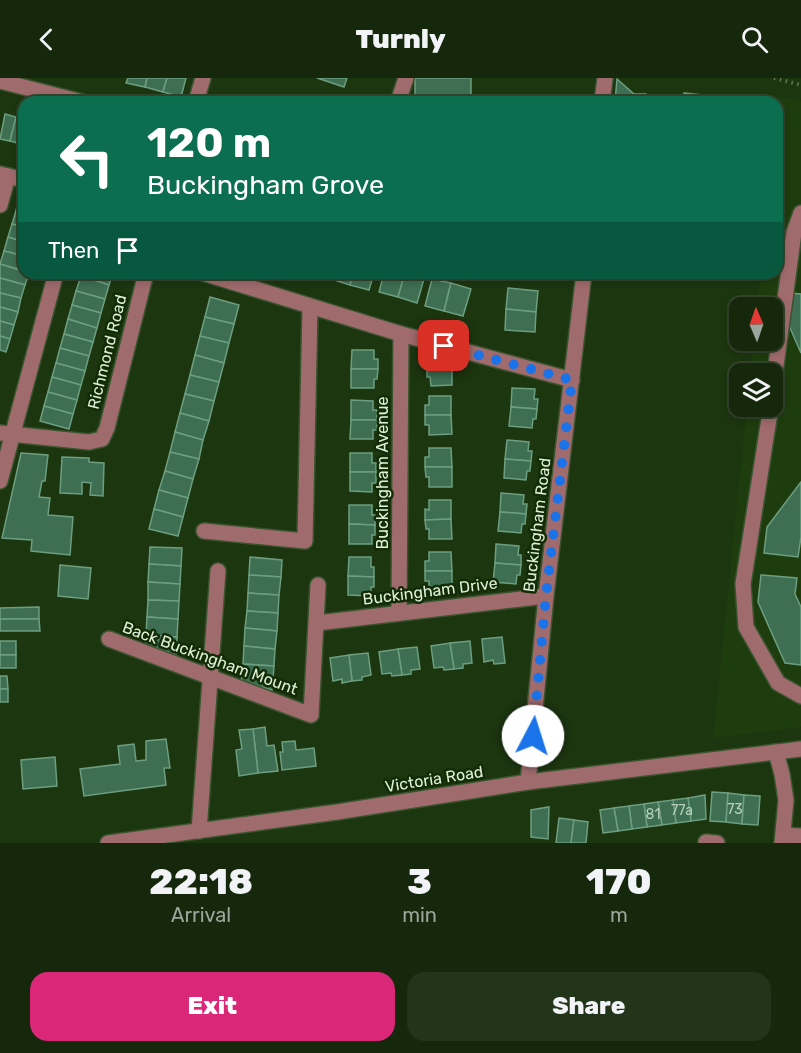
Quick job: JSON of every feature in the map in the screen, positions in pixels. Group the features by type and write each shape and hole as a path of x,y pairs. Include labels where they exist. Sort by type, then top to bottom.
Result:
{"street":[{"path":"197,96 203,78"},
{"path":"400,96 406,78"},
{"path":"602,96 604,78"},
{"path":"0,81 59,96"},
{"path":"0,205 4,175"},
{"path":"776,363 794,232 801,213"},
{"path":"0,481 6,433 54,279"},
{"name":"Richmond Road","path":"6,433 89,442 102,439 144,279"},
{"path":"222,279 401,334 572,380"},
{"name":"Buckingham Road","path":"528,782 546,596 583,279"},
{"path":"204,531 305,541 310,307"},
{"name":"Buckingham Avenue","path":"399,613 401,334"},
{"path":"769,417 743,584 746,627 778,683 801,696"},
{"path":"200,831 218,571"},
{"name":"Back Buckingham Mount","path":"109,639 311,715 318,585"},
{"name":"Buckingham Drive","path":"317,623 546,596"},
{"name":"Victoria Road","path":"108,843 153,840 528,782 801,749"},
{"path":"776,752 783,774 786,800 783,839 801,836"}],"path":[{"path":"774,78 801,85"}],"shaded area":[{"path":"783,97 801,102 801,727 713,738 746,417 783,417 783,363 752,363 753,351 783,351 783,297 758,297 760,279 783,279"}],"building":[{"path":"128,78 147,78 145,87 126,83"},
{"path":"147,78 167,78 163,92 145,87"},
{"path":"167,78 186,78 181,96 163,92"},
{"path":"317,78 347,78 344,87"},
{"path":"415,78 471,78 471,96 415,96"},
{"path":"617,79 634,94 646,94 646,96 616,96"},
{"path":"684,93 712,96 684,96"},
{"path":"5,114 16,117 10,141 0,139"},
{"path":"16,117 18,118 18,143 10,141"},
{"path":"16,211 18,212 18,226 12,224"},
{"path":"12,224 18,226 18,240 8,237"},
{"path":"8,237 18,240 18,254 4,251"},
{"path":"4,251 18,254 18,269 0,264"},
{"path":"0,264 18,270 18,279 27,279 25,285 0,278"},
{"path":"0,278 25,285 21,298 0,293"},
{"path":"80,279 90,279 109,285 105,299 76,291"},
{"path":"90,279 111,279 109,285"},
{"path":"331,279 352,279 350,285"},
{"path":"352,279 372,279 369,290 350,285"},
{"path":"382,279 403,279 398,297 379,292"},
{"path":"403,279 424,279 417,303 398,297"},
{"path":"432,279 451,283 444,311 425,306"},
{"path":"451,283 471,289 463,316 444,311"},
{"path":"508,288 538,291 536,312 506,309"},
{"path":"76,291 105,299 101,313 72,305"},
{"path":"0,293 21,298 18,312 0,307"},
{"path":"790,293 801,294 801,353 787,321"},
{"path":"210,297 239,305 234,324 205,317"},
{"path":"72,305 101,313 97,328 68,319"},
{"path":"0,307 18,312 14,325 0,321"},
{"path":"506,309 536,312 535,332 505,330"},
{"path":"205,317 234,324 229,343 200,336"},
{"path":"68,319 97,328 93,342 64,334"},
{"path":"0,321 14,325 10,339 0,336"},
{"path":"64,334 93,342 89,356 60,348"},
{"path":"0,336 10,339 6,352 0,350"},
{"path":"200,336 229,343 224,363 195,355"},
{"path":"60,348 89,356 85,371 56,363"},
{"path":"352,350 374,350 374,359 378,359 378,369 351,369"},
{"path":"195,355 224,363 219,382 190,375"},
{"path":"56,363 85,371 81,385 52,377"},
{"path":"427,365 452,365 452,385 431,386 430,377 427,377"},
{"path":"351,369 378,369 377,379 374,379 374,388 351,388"},
{"path":"190,375 219,382 214,401 185,394"},
{"path":"52,377 81,385 77,400 48,392"},
{"path":"512,388 535,389 534,399 538,399 537,409 511,407"},
{"path":"48,392 77,400 73,414 44,406"},
{"path":"185,394 214,401 209,421 180,413"},
{"path":"429,396 451,396 451,415 425,415 425,405 429,405"},
{"path":"351,400 373,401 373,410 377,410 377,420 351,420"},
{"path":"44,406 73,414 69,429 40,421"},
{"path":"511,407 537,409 532,428 509,426"},
{"path":"180,413 209,421 203,440 175,432"},
{"path":"425,415 451,415 452,434 429,435 429,425 425,425"},
{"path":"351,420 377,420 377,430 373,430 373,439 350,439"},
{"path":"175,432 203,440 199,459 170,452"},
{"path":"507,440 529,442 528,451 532,451 531,461 505,459"},
{"path":"429,448 451,448 452,467 425,467 425,457 429,457"},
{"path":"170,452 199,459 193,479 165,471"},
{"path":"21,453 48,455 45,481 42,481 39,497 50,498 48,515 73,517 70,555 31,551 32,540 2,538"},
{"path":"350,453 372,453 372,463 376,463 376,472 350,472"},
{"path":"62,457 89,458 89,462 104,463 103,496 90,495 91,483 82,482 82,494 60,493"},
{"path":"505,459 531,461 526,480 504,478"},
{"path":"425,467 452,467 452,487 429,487 429,477 426,477"},
{"path":"165,471 193,479 188,498 159,490"},
{"path":"350,472 376,472 376,483 372,483 372,492 350,491"},
{"path":"801,482 801,537 798,557 764,553 767,527"},
{"path":"159,490 188,498 183,517 154,509"},
{"path":"501,493 524,495 523,504 527,504 526,514 500,512"},
{"path":"429,500 451,500 451,519 425,520 425,509 429,510"},
{"path":"349,505 372,505 375,525 349,524"},
{"path":"154,509 183,517 178,536 149,529"},
{"path":"500,512 526,514 521,533 498,531"},
{"path":"451,519 452,539 429,539 429,529 426,529 425,520"},
{"path":"349,524 375,525 372,544 349,544"},
{"path":"496,544 519,546 518,555 521,555 521,565 495,563"},
{"path":"150,547 182,548 181,566 149,564"},
{"path":"429,552 451,552 452,571 425,571 425,561 429,561"},
{"path":"250,557 282,560 281,577 249,575"},
{"path":"349,557 371,557 374,577 348,576"},
{"path":"495,563 521,565 516,584 493,582"},
{"path":"149,564 181,566 180,584 148,582"},
{"path":"60,565 91,568 88,599 58,596"},
{"path":"425,571 452,571 452,590 429,591 429,581 425,581"},
{"path":"249,575 281,577 279,595 248,593"},
{"path":"761,575 797,578 795,594 801,607 801,665 785,663 758,602"},
{"path":"348,576 374,577 371,596 348,595"},
{"path":"148,582 180,584 179,601 148,600"},
{"path":"248,593 279,595 278,613 247,611"},
{"path":"148,600 179,601 178,619 147,617"},
{"path":"39,607 39,619 0,619 0,608"},
{"path":"247,611 278,613 277,631 245,628"},
{"path":"147,617 178,619 177,637 146,635"},
{"path":"0,619 39,619 40,631 0,631"},
{"path":"245,628 277,631 275,649 244,646"},
{"path":"146,635 177,637 176,655 145,644"},
{"path":"502,637 505,663 494,664 493,660 484,662 482,639"},
{"path":"0,641 16,641 16,655 0,655"},
{"path":"470,641 472,663 463,664 463,668 454,669 450,643"},
{"path":"450,643 454,669 434,668 431,646"},
{"path":"244,646 275,649 274,666 243,664"},
{"path":"417,647 420,669 411,670 411,674 402,675 398,649"},
{"path":"398,649 402,675 382,674 379,652"},
{"path":"368,653 371,675 362,677 362,680 352,681 349,655"},
{"path":"0,655 16,655 16,668 0,668"},
{"path":"349,655 352,681 342,683 342,679 333,681 330,658"},
{"path":"243,664 274,666 272,690 241,682"},
{"path":"0,676 7,676 8,689 0,689"},
{"path":"0,689 8,689 8,702 0,702"},
{"path":"265,727 267,746 274,745 278,771 258,773 253,729"},
{"path":"253,729 258,773 239,776 236,750 242,749 239,730"},
{"path":"166,739 170,768 164,768 166,785 84,796 80,769 120,764 118,746 134,744 136,761 146,760 146,741"},
{"path":"295,741 296,750 314,748 316,766 282,770 280,752 283,752 282,742"},
{"path":"55,757 57,786 23,789 21,760"},
{"path":"712,792 728,793 726,822 710,821"},
{"path":"728,793 744,795 742,824 726,822"},
{"path":"705,795 706,819 691,821 688,798"},
{"path":"744,795 760,796 758,825 742,824"},
{"path":"688,798 691,821 676,823 673,800"},
{"path":"673,800 676,823 662,825 658,802"},
{"path":"658,802 662,825 647,827 644,804"},
{"path":"644,804 647,827 632,829 629,806"},
{"path":"629,806 632,829 618,831 614,808"},
{"path":"549,807 548,839 531,837 531,810"},
{"path":"614,808 618,831 603,833 600,810"},
{"path":"559,818 574,820 571,843 556,843"},
{"path":"574,820 588,822 586,843 571,843"}],"route":[{"path":"444,346 572,380 546,596 533,736"}]}
